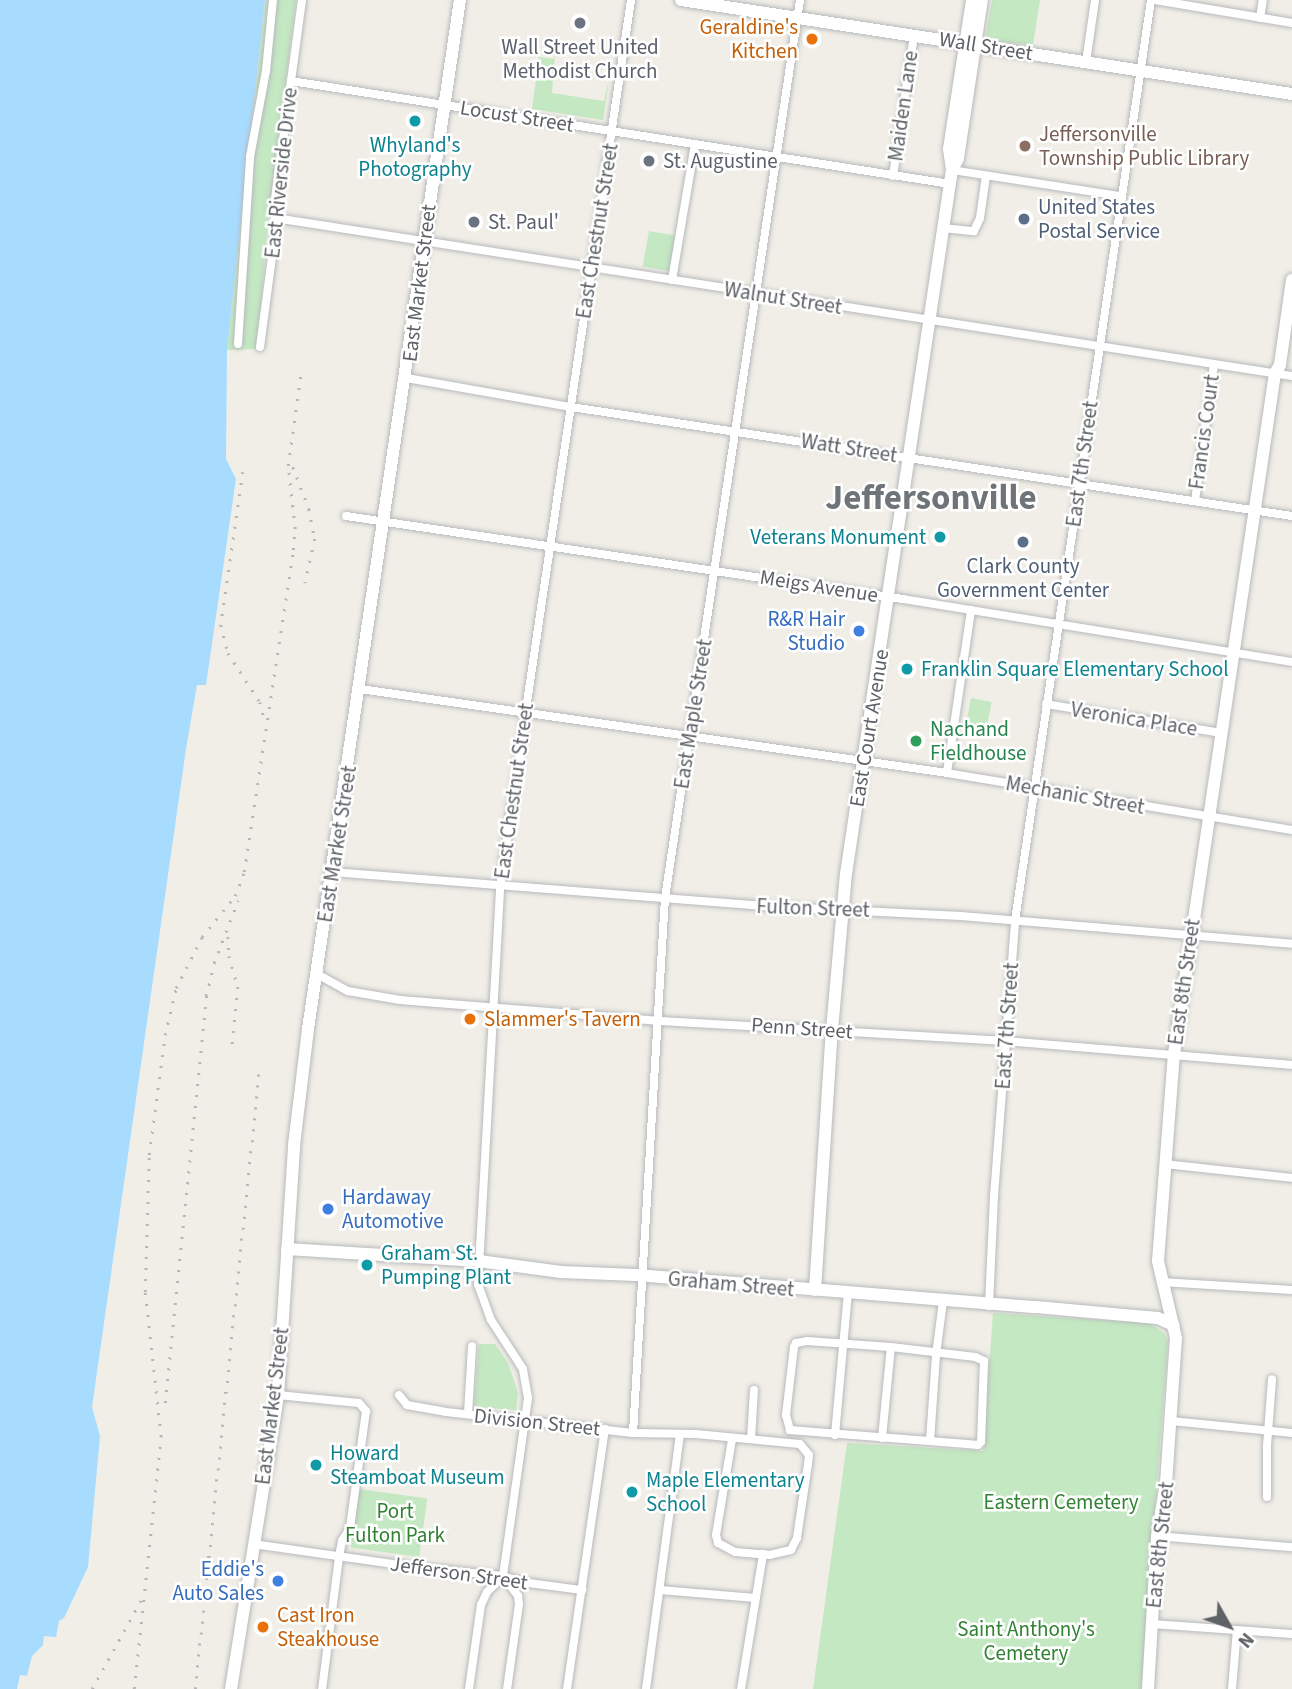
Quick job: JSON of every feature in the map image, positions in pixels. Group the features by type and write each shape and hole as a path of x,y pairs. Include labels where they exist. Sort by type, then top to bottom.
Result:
{"main road":[{"name":"East Market Street","path":"231,1689 278,1395 294,1145 317,974 407,378 423,241 460,0"},
{"name":"Wall Street","path":"681,0 1292,94"},
{"name":"East Court Avenue","path":"970,44 972,0"},
{"name":"East Court Avenue","path":"816,1290 832,1030 843,909 952,170 949,149 970,44 982,0"},
{"name":"East 8th Street","path":"1148,1689 1157,1536 1166,1484 1176,1338 1158,1261 1174,1054 1189,937 1275,373 1280,365 1292,280"},
{"name":"Graham Street","path":"287,1249 479,1261 561,1272 645,1276 1158,1318 1173,1325"}],"street":[{"path":"238,344 250,157 266,71 274,0"},
{"name":"East Riverside Drive","path":"260,347 274,207 302,0"},
{"name":"East Chestnut Street","path":"503,1576 526,1419 526,1378 519,1360 491,1320 481,1298 479,1261 500,885 631,0"},
{"name":"East Maple Street","path":"633,1433 645,1276 665,898 800,0"},
{"path":"1086,62 1095,0"},
{"path":"1153,0 1292,23"},
{"name":"East 7th Street","path":"989,1306 1016,921 1120,196 1153,0"},
{"path":"1260,18 1263,0"},
{"name":"Maiden Lane","path":"893,176 914,36"},
{"name":"Locust Street","path":"292,81 950,184"},
{"path":"672,280 695,144"},
{"path":"952,170 1120,196"},
{"path":"943,228 974,231 980,218 986,176"},
{"name":"Walnut Street","path":"275,218 1292,376"},
{"name":"Francis Court","path":"1195,501 1214,364"},
{"name":"Watt Street","path":"407,378 571,407 1292,516"},
{"name":"Meigs Avenue","path":"346,516 383,524 714,570 1058,623 1292,662"},
{"path":"947,773 971,610"},
{"name":"Mechanic Street","path":"360,689 947,773 1292,830"},
{"name":"Veronica Place","path":"1046,704 1221,733"},
{"name":"Fulton Street","path":"333,872 414,881 1016,921 1292,944"},
{"name":"Penn Street","path":"317,974 348,991 377,998 660,1021 1006,1041 1292,1065"},
{"path":"1164,1164 1292,1178"},
{"path":"1161,1282 1292,1290"},
{"path":"835,1435 848,1293"},
{"path":"930,1441 943,1301"},
{"path":"796,1343 891,1347 936,1355 975,1357 984,1361 981,1442 978,1445 790,1430 786,1415 796,1343"},
{"path":"468,1414 472,1346"},
{"path":"881,1438 891,1347"},
{"path":"1268,1497 1268,1430 1272,1379"},
{"path":"751,1439 754,1390"},
{"path":"278,1395 349,1401 364,1406 366,1411 351,1528 342,1541 339,1556 322,1689"},
{"name":"Division Street","path":"400,1395 403,1402 414,1407 468,1414 633,1433 800,1444 809,1455 795,1543 785,1553 763,1554"},
{"path":"1171,1421 1292,1433"},
{"path":"567,1689 605,1429"},
{"path":"646,1689 680,1435"},
{"path":"732,1439 716,1535 719,1543 729,1550 763,1554 741,1689"},
{"path":"1157,1536 1292,1547"},
{"name":"Jefferson Street","path":"253,1544 503,1576 521,1582 582,1590"},
{"path":"469,1689 481,1605 487,1592 503,1576 518,1597 519,1604 507,1689"},
{"path":"660,1590 756,1598"},
{"path":"1152,1624 1292,1634"},
{"path":"1232,1689 1237,1630"}],"green space":[{"path":"265,0 296,0 269,210 257,349 227,350"},
{"path":"992,0 1040,0 1033,45 985,40"},
{"path":"555,55 552,93 604,101 609,79 603,120 532,109 539,57 554,59"},
{"path":"649,231 677,236 670,271 643,266"},
{"path":"971,698 992,702 987,728 966,724"},
{"name":"Eastern Cemetery","path":"993,1313 1149,1323 1164,1333 1168,1341 1141,1689 813,1689 847,1443 983,1451"},
{"path":"479,1344 495,1344 508,1363 518,1393 516,1410 474,1407"},
{"name":"Port Fulton Park","path":"359,1489 427,1499 419,1557 351,1547"}],"water":[{"path":"0,0 265,0 227,350 226,459 236,479 206,685 197,685 186,749 92,1407 100,1436 88,1567 64,1618 59,1621 56,1637 44,1636 43,1645 32,1656 27,1676 20,1675 17,1689 0,1689"}],"railway":[{"path":"134,1689 161,1437 145,1292 149,1155 165,1035 176,988 202,937 235,896 244,872 293,550 295,529 288,466 301,372"},
{"path":"293,467 309,509 315,539 305,583"},
{"path":"243,472 221,625 228,653 260,702 265,722"},
{"path":"165,1403 206,996 214,963 238,900"},
{"path":"228,937 229,956 238,987 232,1047"},
{"path":"195,1689 259,1072"},
{"path":"92,1689 141,1600"}],"place":[{"name":"Wall Street United Methodist Church","path":"580,23"},
{"name":"Geraldine's Kitchen","path":"812,39"},
{"name":"Whyland's Photography","path":"415,121"},
{"name":"Jeffersonville Township Public Library","path":"1025,146"},
{"name":"St. Augustine","path":"649,161"},
{"name":"United States Postal Service","path":"1024,219"},
{"name":"St. Paul'","path":"474,222"},
{"name":"Veterans Monument","path":"940,537"},
{"name":"Clark County Government Center","path":"1023,542"},
{"name":"R&R Hair Studio","path":"859,631"},
{"name":"Franklin Square Elementary School","path":"907,669"},
{"name":"Nachand Fieldhouse","path":"916,741"},
{"name":"Slammer's Tavern","path":"470,1019"},
{"name":"Hardaway Automotive","path":"328,1209"},
{"name":"Graham St. Pumping Plant","path":"367,1265"},
{"name":"Howard Steamboat Museum","path":"316,1465"},
{"name":"Maple Elementary School","path":"632,1492"},
{"name":"Eddie's Auto Sales","path":"278,1581"},
{"name":"Cast Iron Steakhouse","path":"263,1627"}],"district":[{"name":"Jeffersonville","path":"931,498"}],"park label":[{"name":"Saint Anthony's Cemetery","path":"1026,1641"}]}
